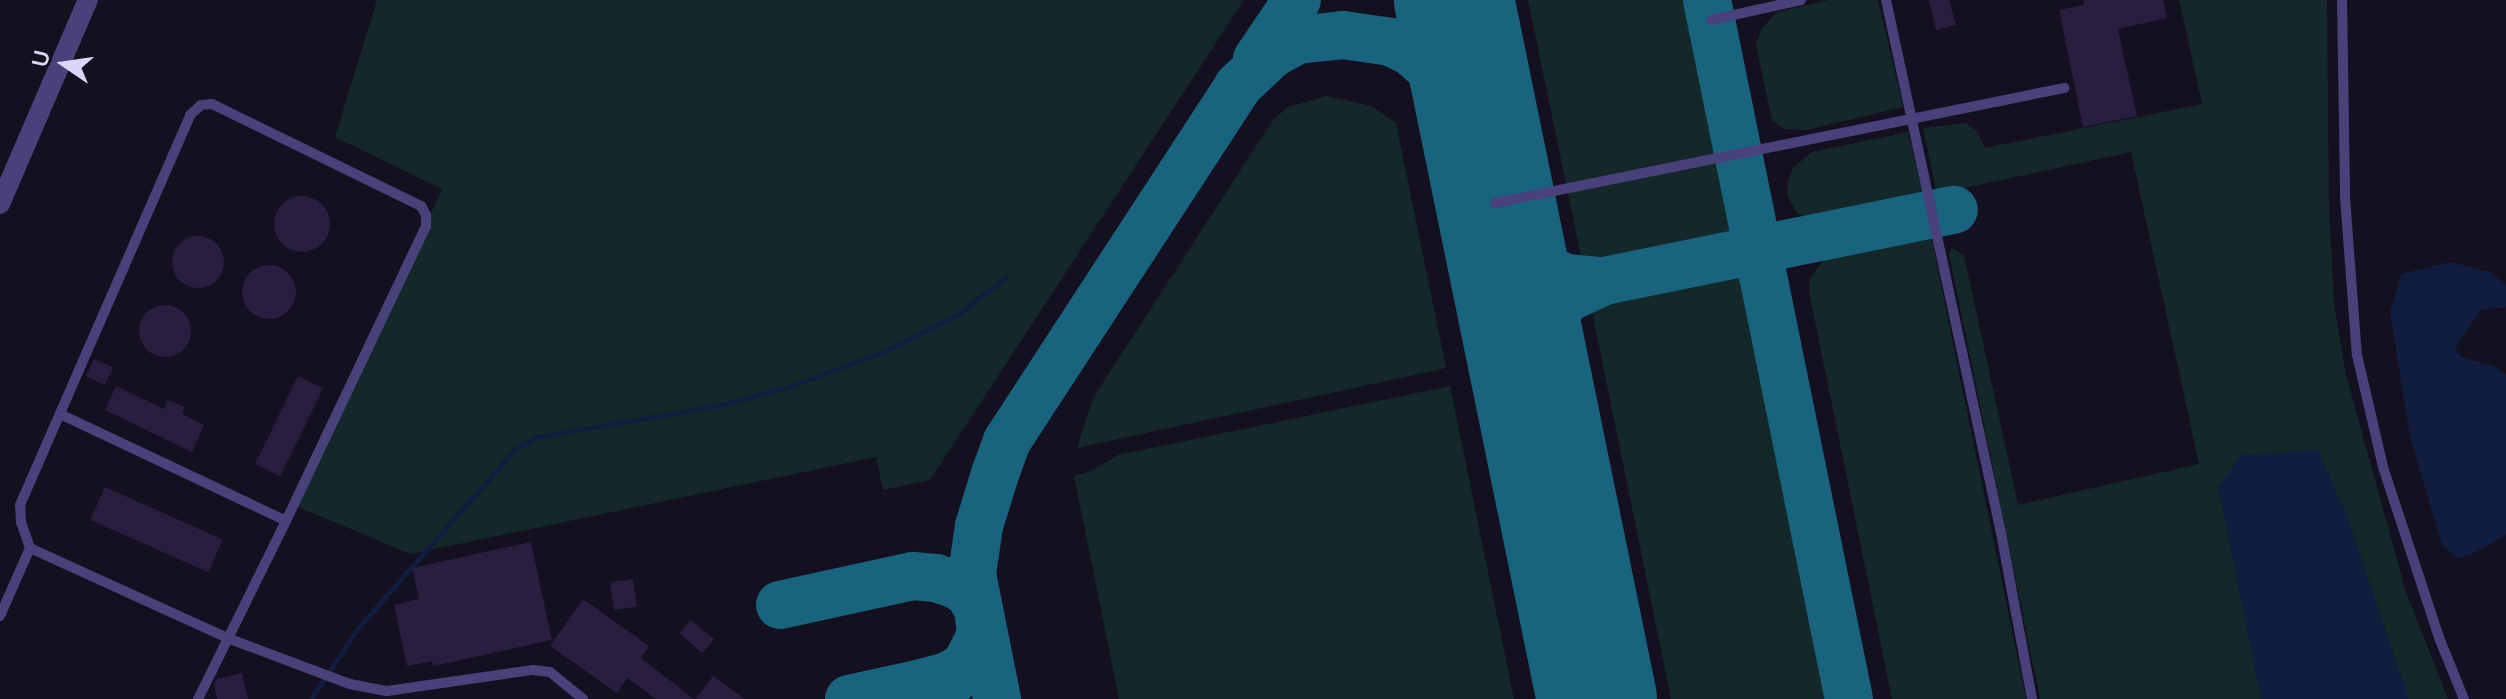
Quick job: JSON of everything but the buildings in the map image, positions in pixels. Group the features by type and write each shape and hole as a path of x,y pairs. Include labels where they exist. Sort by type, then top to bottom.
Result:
{"street":[{"path":"0,204 88,0"}],"lane":[{"path":"1711,20 1801,0"},
{"path":"1886,0 2001,533 2032,699"},
{"path":"2342,0 2345,197 2357,355 2383,467 2440,640 2464,699"},
{"path":"1495,203 2064,88"},
{"path":"0,616 30,548 21,522 20,505 190,115 201,105 212,104 421,206 426,215 426,226 230,639 198,699"},
{"path":"60,414 286,521"},
{"path":"30,548 230,639 350,684 387,691 533,670 550,672 583,699"}],"green space":[{"path":"377,0 1244,0 930,480 883,490 876,457 411,554 298,507 442,189 335,137"},
{"path":"1528,0 1707,0 1849,699 1671,699 1587,287 1601,281 1586,281"},
{"path":"1829,0 1878,0 1903,107 1807,130 1785,129 1772,121 1756,44 1762,28 1777,12"},
{"path":"2179,0 2327,0 2329,207 2334,303 2346,375 2406,592 2448,699 2040,699 1949,254 1952,248 1964,255 2018,505 2199,464 2131,152 1937,194 1923,128 1966,123 1977,131 1985,148 2202,104"},
{"path":"1327,96 1371,106 1396,123 1446,368 1077,448 1093,398 1273,120 1288,107"},
{"path":"1908,132 1923,192 1809,218 1797,213 1788,197 1787,185 1793,168 1812,152"},
{"path":"1931,236 2026,699 1892,699 1809,292 1810,278 1825,258"},
{"path":"1450,386 1514,699 1119,699 1074,476 1091,471 1118,455"}],"water":[{"path":"2450,262 2490,272 2506,285 2506,307 2481,310 2455,348 2461,357 2494,366 2506,374 2506,535 2472,554 2456,558 2442,545 2410,437 2390,313 2401,274"},
{"path":"2318,450 2349,521 2409,699 2261,699 2218,487 2241,455"}],"waterway":[{"path":"311,699 358,628 515,449 537,437 721,405 788,387 885,351 958,314 1006,277"}],"taxiway":[{"path":"1257,59 1297,0"},
{"path":"1707,0 1849,699"},
{"path":"997,699 972,574 979,526 1007,441 1238,86 1272,54 1297,40 1343,35 1391,42 1411,52 1448,84 1459,99 1487,161"},
{"path":"1604,281 1954,210"},
{"path":"1498,216 1515,246 1537,265 1566,278 1604,281 1568,298 1553,314 1541,330 1530,370"},
{"path":"780,605 913,576 936,578 956,585 969,593 978,609 981,635 965,666 948,676 922,683"},
{"path":"849,699 922,683 952,682"}],"runway":[{"path":"1454,0 1597,699"}]}
